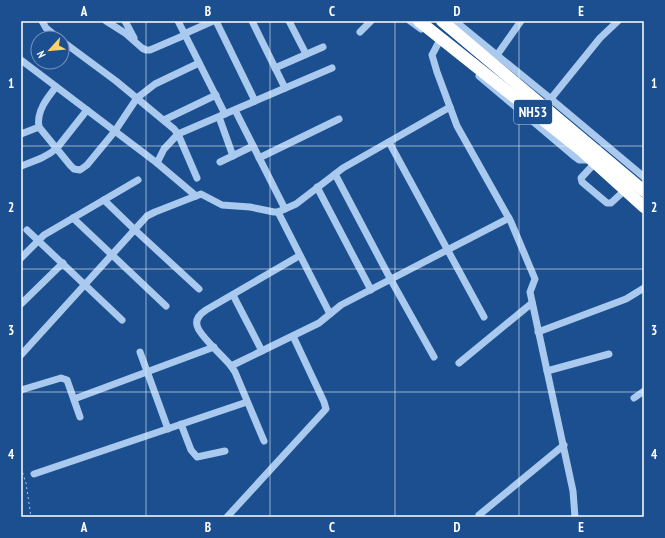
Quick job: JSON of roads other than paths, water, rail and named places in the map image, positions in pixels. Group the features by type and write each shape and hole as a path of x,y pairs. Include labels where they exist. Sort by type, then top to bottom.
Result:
{"highway":[{"name":"NH53","path":"419,21 440,40 593,162 644,207"},
{"name":"NH53","path":"442,21 548,103 644,191"}],"street":[{"path":"42,21 48,30"},
{"path":"106,21 125,33 146,50 150,50 215,21 255,101"},
{"path":"124,21 139,45"},
{"path":"178,21 216,95 232,156"},
{"path":"252,21 285,88"},
{"path":"289,21 306,54"},
{"path":"360,32 371,21"},
{"path":"410,21 440,40 432,54 457,126 509,218 535,279 530,292 564,445 573,491 575,517"},
{"path":"455,21 497,55 548,103 644,177"},
{"path":"497,55 521,21"},
{"path":"548,103 600,38 618,21"},
{"path":"275,68 323,46"},
{"path":"70,47 116,81 174,129 178,134 197,178"},
{"path":"21,60 157,163 196,196"},
{"path":"56,87 40,111 38,121 39,127 74,169 80,170 88,165 115,131 137,98 156,84 199,63"},
{"path":"157,163 164,149 178,134 332,68"},
{"path":"164,120 216,95"},
{"path":"21,354 151,213 203,194 222,205 250,207 278,212 296,204 335,174 450,107"},
{"path":"21,166 46,156 57,148 87,110"},
{"path":"235,110 285,209"},
{"path":"259,158 339,119"},
{"path":"21,134 39,127"},
{"path":"389,142 484,317"},
{"path":"220,162 253,146"},
{"path":"593,162 581,178 582,182 607,203 611,202 625,190"},
{"path":"335,174 434,357"},
{"path":"21,258 44,235 138,180"},
{"path":"317,187 371,290"},
{"path":"104,200 200,289"},
{"path":"278,212 299,256 330,314"},
{"path":"73,218 166,306"},
{"path":"231,366 319,323 341,305 509,218"},
{"path":"27,230 122,320"},
{"path":"264,441 231,366 197,328 197,320 206,310 299,256"},
{"path":"21,304 63,263"},
{"path":"538,332 626,299 644,288"},
{"path":"233,295 262,351"},
{"path":"459,363 532,303"},
{"path":"227,517 326,408 293,336"},
{"path":"74,399 214,347"},
{"path":"140,352 168,428"},
{"path":"547,371 609,354"},
{"path":"21,390 60,378 67,380 80,417"},
{"path":"634,398 644,391"},
{"path":"34,474 247,402"},
{"path":"181,424 191,450 197,457 225,451"},
{"path":"479,515 564,445"}]}
